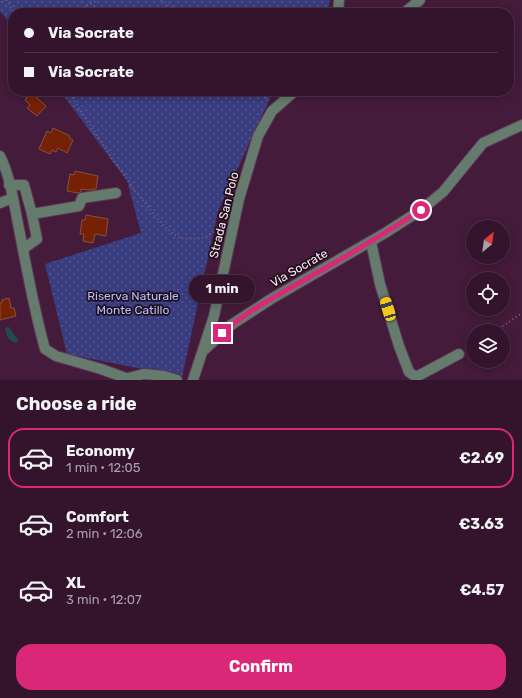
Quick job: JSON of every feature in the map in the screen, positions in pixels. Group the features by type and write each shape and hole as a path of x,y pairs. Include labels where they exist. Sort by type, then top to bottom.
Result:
{"street":[{"path":"410,8 420,0"},
{"name":"Strada San Polo","path":"193,380 214,316 239,199 258,136 272,111 289,96"},
{"name":"Via Socrate","path":"204,350 231,325 271,299 371,242 421,210 443,192 483,143 522,125"},
{"path":"0,156 13,198 37,320 45,349 56,356 129,379 144,374 164,376 177,380"},
{"path":"9,185 24,185 32,214 37,239 23,249"},
{"path":"32,214 79,206 82,198 116,193"},
{"path":"0,203 13,198"},
{"path":"371,242 380,284 399,346 409,372 416,377 459,354"}],"path":[{"path":"83,8 98,0"},
{"path":"161,0 173,8"},
{"path":"71,96 119,168 166,229 180,238 202,238 235,216"},
{"path":"264,96 275,108"},
{"path":"506,324 522,313"}],"green space":[{"path":"0,0 330,0 328,8 8,8 8,21 0,11"},
{"name":"Riserva Naturale Monte Catillo","path":"64,96 271,96 218,211 182,377 67,354 45,264 141,233 127,181"}],"water":[{"path":"9,327 18,340 17,343 10,340 7,336 5,328"}],"building":[{"path":"26,96 38,96 37,98 46,106 37,116 27,108 30,105 25,100 27,97"},
{"path":"53,128 70,136 69,138 73,140 67,153 58,148 56,152 52,150 50,154 39,149 47,131 51,133"},
{"path":"75,171 98,176 96,189 81,189 81,192 78,193 67,191 70,174 74,175"},
{"path":"86,215 108,219 106,236 95,234 93,243 83,241 84,234 80,234 82,220 85,220"},
{"path":"9,298 11,308 14,308 16,316 0,320 0,303 2,303 2,300"}],"route":[{"path":"222,333 231,325 271,299 385,233 421,210"}]}
